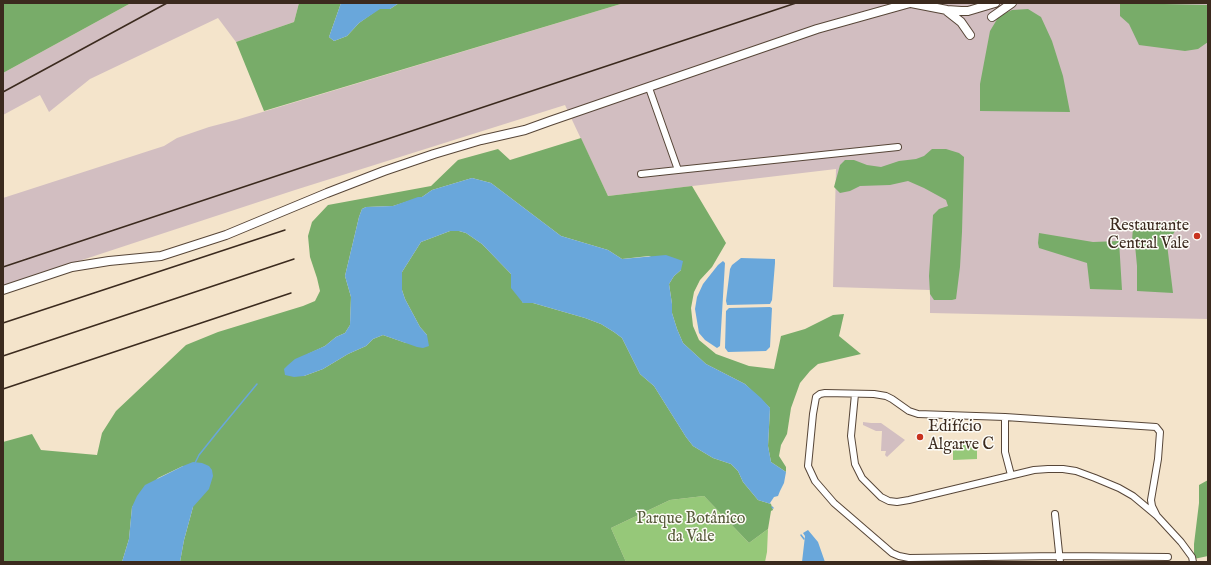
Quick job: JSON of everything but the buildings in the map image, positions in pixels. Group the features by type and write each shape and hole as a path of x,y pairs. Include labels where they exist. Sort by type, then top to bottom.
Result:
{"street":[{"path":"3,290 72,267 108,261 161,256 226,235 384,171 463,145 525,130 550,120 649,88 817,30 910,3 947,10 968,11 995,3"},
{"path":"992,17 1012,3"},
{"path":"947,10 961,22 970,35"},
{"path":"649,88 678,170"},
{"path":"641,174 898,147"},
{"path":"1157,516 1151,500 1158,459 1160,432 1156,427 1005,417 918,414 909,411 892,398 886,396 825,393 816,397 812,421 808,466 815,481 834,503 892,553 909,558 940,560 1168,557"},
{"path":"855,394 851,436 855,464 862,478 881,497 889,501 897,502 909,500 1011,475 1048,469 1063,469 1094,478 1119,488 1133,496 1157,516 1192,557 1193,562"},
{"path":"1005,417 1006,452 1011,475"},
{"path":"1055,514 1060,559"}],"shaded area":[{"path":"131,3 299,3 294,22 236,42 218,18 90,79 49,112 40,95 3,115 3,73"},
{"path":"624,3 1208,3 1208,319 930,313 930,290 833,287 836,169 608,196 565,105 295,190 3,286 3,198 164,146 177,138 209,127"},
{"path":"863,422 881,423 905,440 887,457 885,455 886,451 881,451 882,431 876,431 863,425"}],"green space":[{"path":"3,3 131,3 3,73"},
{"path":"299,3 341,3 329,37 334,41 347,36 359,23 380,8 390,9 399,3 624,3 264,111 236,42 294,22"},
{"path":"1120,3 1208,5 1208,42 1198,49 1185,51 1139,45 1129,24 1120,16"},
{"path":"1028,9 1041,17 1052,41 1063,76 1070,112 980,111 980,84 990,31 999,16 1012,10"},
{"path":"581,138 608,196 692,186 726,243 712,267 700,280 694,292 691,308 693,326 699,340 716,354 749,366 774,369 781,336 805,329 833,315 844,314 839,336 861,354 818,364 800,383 791,408 787,434 781,445 779,456 786,467 786,472 771,462 768,446 770,408 745,384 706,364 683,343 672,313 669,284 674,276 681,270 649,256 622,259 608,250 561,236 491,183 472,178 432,190 422,197 393,206 366,207 362,209 345,276 351,297 350,325 345,333 336,337 325,346 308,354 304,376 323,369 348,354 366,346 373,339 383,335 406,343 427,335 420,327 405,299 402,290 402,272 421,242 450,231 466,233 482,244 511,274 523,303 533,303 585,318 601,324 622,338 640,374 654,386 693,446 713,458 731,464 738,471 743,482 758,500 771,504 773,510 771,511 768,529 749,543 704,496 670,500 611,528 626,562 180,562 193,507 183,466 158,478 132,507 129,539 122,562 3,562 3,442 32,434 41,450 97,455 102,433 116,411 186,345 218,332 315,301 320,291 310,257 308,236 312,222 328,205 431,186 458,160 498,149 510,160"},
{"path":"932,149 946,149 959,153 964,157 960,267 956,299 952,300 934,300 930,294 929,276 933,215 939,209 948,206 946,200 908,181 890,185 860,186 850,191 840,193 834,187 840,165 845,160 854,160 867,165 881,167 899,161 916,159 924,156"},
{"path":"1177,220 1180,223 1167,244 1173,293 1137,291 1135,245 1132,240 1133,228 1146,221 1157,226"},
{"path":"1039,233 1093,242 1119,241 1122,290 1090,289 1087,263 1039,248"},
{"path":"953,445 977,445 977,459 953,460"},
{"path":"1208,480 1208,556 1194,559 1194,544 1199,503 1199,485"},
{"name":"Parque Botânico da Vale","path":"704,496 749,543 768,529 765,562 626,562 611,528 670,500"}],"water":[{"path":"341,3 399,3 390,9 380,9 359,23 347,36 334,41 329,37"},
{"path":"472,178 491,183 561,236 608,250 622,259 666,255 683,261 681,270 674,276 669,284 672,313 683,343 706,364 745,384 770,408 768,446 771,462 786,472 784,483 778,496 774,497 770,503 771,504 758,500 743,482 738,471 731,464 713,458 693,446 654,386 640,374 622,338 601,324 585,318 533,303 523,303 511,288 511,274 482,244 466,233 459,231 450,231 421,242 402,272 402,290 405,299 420,327 427,335 429,346 423,348 417,347 383,335 373,339 366,346 348,354 323,369 304,376 294,377 285,375 284,369 295,359 325,346 336,337 345,333 350,325 351,297 345,276 362,209 366,207 393,206 422,197 432,190"},
{"path":"741,258 775,259 772,300 770,304 727,305 726,301 730,269 732,265"},
{"path":"723,261 725,263 720,346 717,348 705,340 699,333 695,309 697,297 703,284"},
{"path":"729,308 772,308 770,347 766,351 728,352 725,348 726,311"},
{"path":"193,462 202,463 209,466 212,470 213,476 209,489 193,507 180,562 122,562 129,539 132,507 137,496 145,485"},
{"path":"808,530 818,542 825,562 802,562 805,536 803,533"}],"waterway":[{"path":"195,463 199,455 257,384"},
{"path":"801,535 804,539"}],"railway":[{"path":"3,92 167,3"},
{"path":"3,267 796,3"},
{"path":"3,323 285,230"},
{"path":"3,356 294,259"},
{"path":"3,389 291,293"}],"place":[{"name":"Restaurante Central Vale","path":"1197,236"},
{"name":"Edifício Algarve C","path":"920,437"}]}
